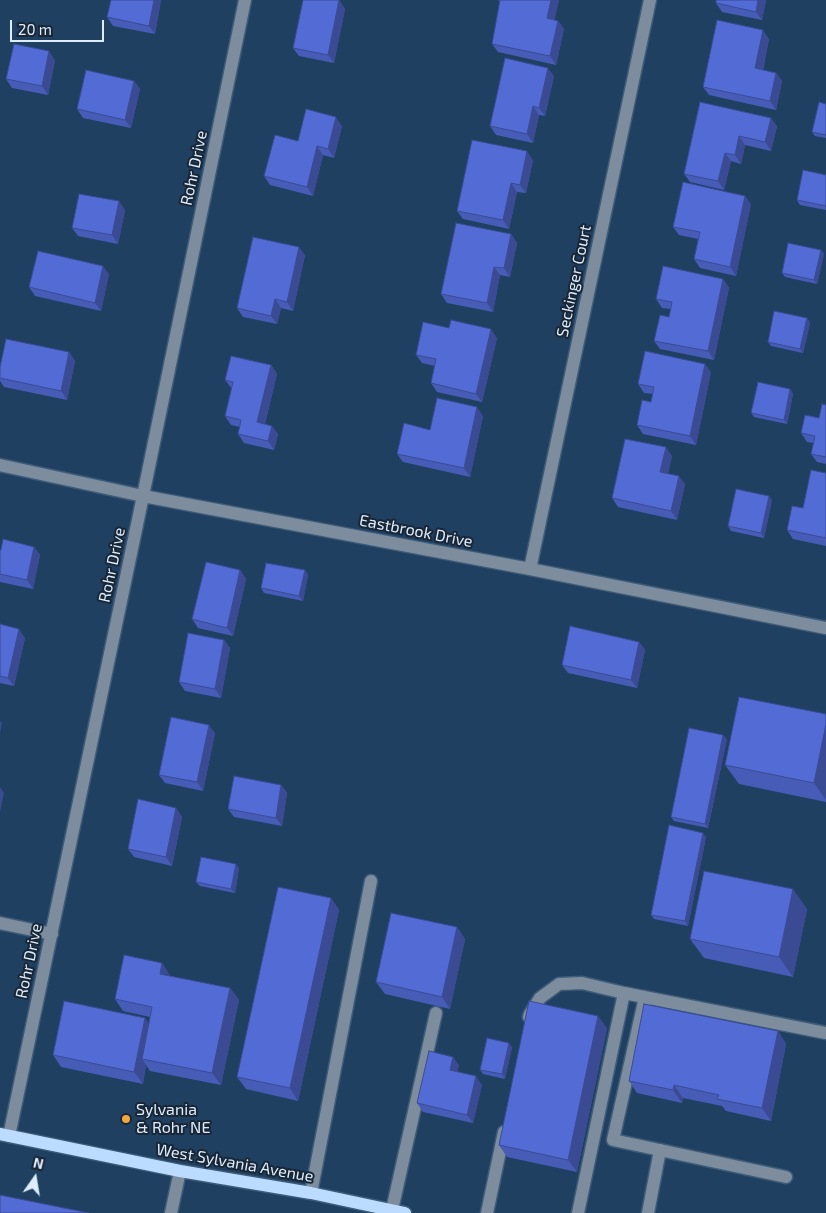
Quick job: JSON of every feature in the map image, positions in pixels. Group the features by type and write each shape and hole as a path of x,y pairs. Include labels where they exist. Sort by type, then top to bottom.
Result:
{"main road":[{"name":"West Sylvania Avenue","path":"4,1135 180,1171 311,1193 405,1213"}],"street":[{"name":"Rohr Drive","path":"4,1135 52,934 245,0"},
{"name":"Seckinger Court","path":"530,569 650,0"},
{"name":"Eastbrook Drive","path":"0,465 144,496 530,569 826,628"},
{"path":"311,1193 371,881"},
{"path":"0,923 52,934"},
{"path":"526,1034 530,1014 540,998 558,984 582,983 826,1034"},
{"path":"578,1213 624,993"},
{"path":"644,997 613,1140 786,1177"},
{"path":"392,1210 436,1013"},
{"path":"487,1213 507,1120"},
{"path":"648,1213 660,1150"},
{"path":"172,1213 180,1171"}],"building":[{"path":"111,0 154,0 149,26 107,17"},
{"path":"303,0 339,0 328,55 293,48"},
{"path":"500,0 551,0 547,18 558,21 550,56 492,44"},
{"path":"716,0 758,0 756,12 716,3"},
{"path":"717,20 763,30 755,68 776,73 770,101 703,87"},
{"path":"14,44 49,51 42,86 6,79"},
{"path":"505,58 548,68 539,108 533,106 527,134 490,126"},
{"path":"86,70 134,81 125,120 77,109"},
{"path":"700,102 771,118 765,142 739,136 735,155 725,153 718,181 684,174"},
{"path":"819,102 826,104 826,135 812,132"},
{"path":"306,109 336,117 328,149 317,146 307,187 264,176 275,135 298,141"},
{"path":"472,140 527,151 520,185 511,183 503,220 457,211"},
{"path":"803,170 826,175 826,206 797,200"},
{"path":"683,182 745,196 730,267 694,259 700,232 673,227"},
{"path":"79,194 119,201 112,235 72,228"},
{"path":"456,223 511,234 504,268 494,267 487,303 441,294"},
{"path":"253,237 299,247 287,302 275,299 271,316 237,308"},
{"path":"788,243 821,250 814,280 782,273"},
{"path":"38,251 103,266 95,303 29,287"},
{"path":"663,266 723,279 708,351 654,341 660,315 669,317 672,302 656,299"},
{"path":"774,311 807,318 800,349 768,342"},
{"path":"451,320 491,329 476,394 431,383 436,359 416,355 423,322 449,328"},
{"path":"6,339 69,352 61,391 0,378 0,367"},
{"path":"645,351 705,364 690,436 637,425 642,400 651,402 654,387 638,384"},
{"path":"231,356 271,365 257,422 272,426 268,441 238,434 241,420 225,416 233,382 225,380"},
{"path":"758,382 790,389 784,420 751,413"},
{"path":"437,398 477,407 464,468 397,454 404,423 430,430"},
{"path":"822,404 826,405 826,457 811,454 815,436 801,433 805,415 819,418"},
{"path":"625,439 666,447 660,472 679,476 671,511 612,498"},
{"path":"811,470 826,473 826,538 787,530 792,506 803,508"},
{"path":"736,489 769,496 761,533 728,526"},
{"path":"3,539 34,547 27,580 0,574 0,550"},
{"path":"206,562 240,570 227,628 192,619"},
{"path":"266,563 305,570 299,596 261,588"},
{"path":"0,624 19,629 8,678 0,676"},
{"path":"570,626 639,642 631,680 562,665"},
{"path":"188,633 224,640 215,689 179,682"},
{"path":"739,697 826,714 826,724 814,783 725,765"},
{"path":"171,717 209,725 197,782 159,775"},
{"path":"689,728 723,735 705,824 671,817"},
{"path":"234,776 281,785 276,818 228,809"},
{"path":"138,799 176,808 166,857 128,849"},
{"path":"669,825 703,833 685,921 651,915"},
{"path":"201,857 236,864 231,889 196,882"},
{"path":"704,871 793,889 779,957 690,939"},
{"path":"278,887 331,898 290,1088 237,1077"},
{"path":"391,913 457,927 442,997 376,982"},
{"path":"124,955 162,963 160,974 230,988 212,1073 142,1059 152,1007 115,999"},
{"path":"64,1001 145,1018 134,1072 53,1055"},
{"path":"529,1001 598,1016 568,1160 499,1145"},
{"path":"644,1004 778,1031 762,1108 717,1099 719,1095 674,1085 673,1090 629,1081"},
{"path":"487,1038 509,1043 502,1074 480,1070"},
{"path":"429,1051 453,1057 450,1070 476,1076 467,1115 417,1103"},
{"path":"0,1195 89,1213 0,1213"}],"place":[{"name":"Sylvania & Rohr NE","path":"126,1119"}]}
